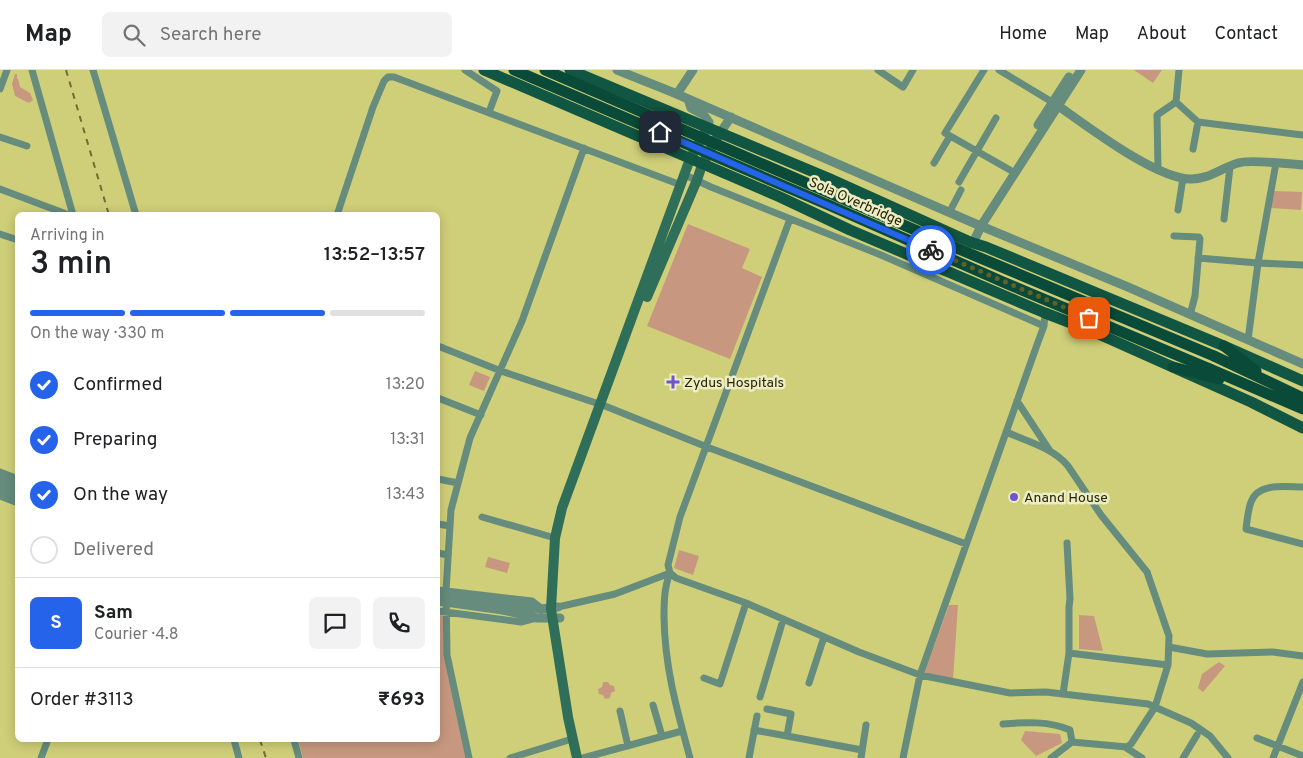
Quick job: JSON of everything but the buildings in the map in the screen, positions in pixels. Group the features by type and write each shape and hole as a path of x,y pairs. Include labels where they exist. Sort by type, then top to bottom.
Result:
{"highway":[{"name":"Sola Overbridge","path":"514,70 1003,282 1241,382"},
{"name":"Sola Overbridge","path":"544,70 1214,356 1303,398"},
{"path":"1224,346 1252,366 1259,378"},
{"path":"1173,367 1241,382 1303,409"}],"main road":[{"path":"484,70 1045,313 1092,331 1251,402 1303,428"},
{"path":"570,70 828,178 971,242 1224,346 1303,381"},
{"path":"583,758 553,612 561,536 603,405 690,159 707,128"},
{"path":"577,758 572,739 553,612 555,538 562,508 644,304 698,180 702,165 720,133"}],"street":[{"path":"0,89 7,70"},
{"path":"32,70 70,212"},
{"path":"93,70 135,212"},
{"path":"458,70 497,91"},
{"path":"465,70 497,91"},
{"path":"617,70 675,93 949,213 1128,287 1303,364"},
{"path":"675,93 687,70"},
{"path":"675,93 693,70"},
{"path":"878,70 902,87 913,70"},
{"path":"984,70 945,133 1010,170"},
{"path":"999,70 1129,154 1158,169 1183,178 1207,177 1239,162 1303,165"},
{"path":"978,225 1074,70"},
{"path":"971,242 978,225 1010,170 1054,104 1081,70"},
{"path":"1158,169 1157,115 1176,102 1180,70"},
{"path":"338,212 374,107 388,73 394,77 681,185"},
{"path":"489,112 497,91"},
{"path":"688,99 691,108 704,115 709,122 707,128"},
{"path":"1176,102 1198,122 1303,135"},
{"path":"720,133 730,118"},
{"path":"959,182 996,118"},
{"path":"1193,149 1198,122"},
{"path":"0,136 27,146"},
{"path":"934,163 950,136"},
{"path":"469,758 447,654 446,613 442,592 448,555 451,510 470,438 522,321 584,148"},
{"path":"1248,340 1258,262 1276,163"},
{"path":"1224,219 1230,167"},
{"path":"685,175 710,187 881,255 1044,326"},
{"path":"1178,210 1183,178"},
{"path":"0,188 63,212"},
{"path":"949,213 961,190"},
{"path":"790,219 680,517 668,565 670,573 676,578 746,603 859,652 920,675 1010,693 1046,692 1148,704 1191,723 1210,736 1228,758"},
{"path":"0,234 15,239"},
{"path":"1174,236 1199,237 1195,296 1190,315"},
{"path":"1198,258 1303,265"},
{"path":"903,758 920,675 1044,326 1045,313"},
{"path":"440,347 501,371 603,405 966,544"},
{"path":"440,399 481,415"},
{"path":"1017,401 1050,451"},
{"path":"1006,432 1050,451 1062,459 1101,515 1147,572 1169,636 1168,665 1154,707 1131,744 1125,747"},
{"path":"0,472 15,478"},
{"path":"440,479 458,483"},
{"path":"0,480 15,486"},
{"path":"1303,487 1271,487 1256,493 1250,503 1246,529 1303,544"},
{"path":"0,489 15,495"},
{"path":"0,496 15,502"},
{"path":"482,517 555,538"},
{"path":"440,524 450,526"},
{"path":"1063,694 1069,653 1070,599 1067,543"},
{"path":"440,553 448,555"},
{"path":"440,612 521,622 615,594 670,573"},
{"path":"670,573 666,582 664,597 664,633 669,678 690,758"},
{"path":"442,592 532,601 553,612"},
{"path":"442,592 503,607 537,618"},
{"path":"440,601 553,612"},
{"path":"704,678 720,684 746,603"},
{"path":"760,697 783,620"},
{"path":"810,684 824,637"},
{"path":"1169,648 1207,654 1273,652 1303,656"},
{"path":"1069,653 1168,665"},
{"path":"1274,758 1303,682"},
{"path":"653,705 662,736"},
{"path":"767,709 791,714 787,736"},
{"path":"620,711 628,746"},
{"path":"749,758 757,716"},
{"path":"1003,724 1022,722 1060,725 1070,730 1072,742"},
{"path":"754,730 862,754 866,725"},
{"path":"583,758 682,731"},
{"path":"1183,758 1197,734"},
{"path":"1257,738 1303,756"},
{"path":"510,758 572,739"},
{"path":"41,758 47,742"},
{"path":"235,742 239,758"},
{"path":"295,742 299,758"},
{"path":"1051,758 1072,742 1125,747 1142,758"}],"shaded area":[{"path":"1134,70 1162,70 1153,83"},
{"path":"15,74 17,74 20,87 30,93 33,100 29,103 15,96 12,84"},
{"path":"1272,191 1302,192 1301,210 1271,208"},
{"path":"688,224 750,249 742,268 762,277 730,359 647,326"},
{"path":"475,371 490,377 484,391 469,385"},
{"path":"679,550 699,556 693,575 674,568"},
{"path":"488,557 510,563 507,573 485,567"},
{"path":"949,605 958,605 953,680 924,674"},
{"path":"440,615 445,616 446,655 467,758 303,758 299,742 440,742"},
{"path":"1079,615 1094,616 1103,651 1079,649"},
{"path":"1219,662 1225,666 1203,692 1198,688 1202,674"},
{"path":"603,682 608,682 614,686 615,691 611,693 610,698 605,699 603,695 599,694 598,689 602,687"},
{"path":"1025,731 1060,734 1062,743 1036,756 1021,740"}],"railway":[{"path":"66,70 108,212"},
{"path":"261,742 266,758"}],"way so far":[{"path":"931,250 1089,318"}],"place":[{"name":"Zydus Hospitals","path":"673,382"},
{"name":"Anand House","path":"1014,497"}],"route":[{"path":"660,132 931,250"}]}
